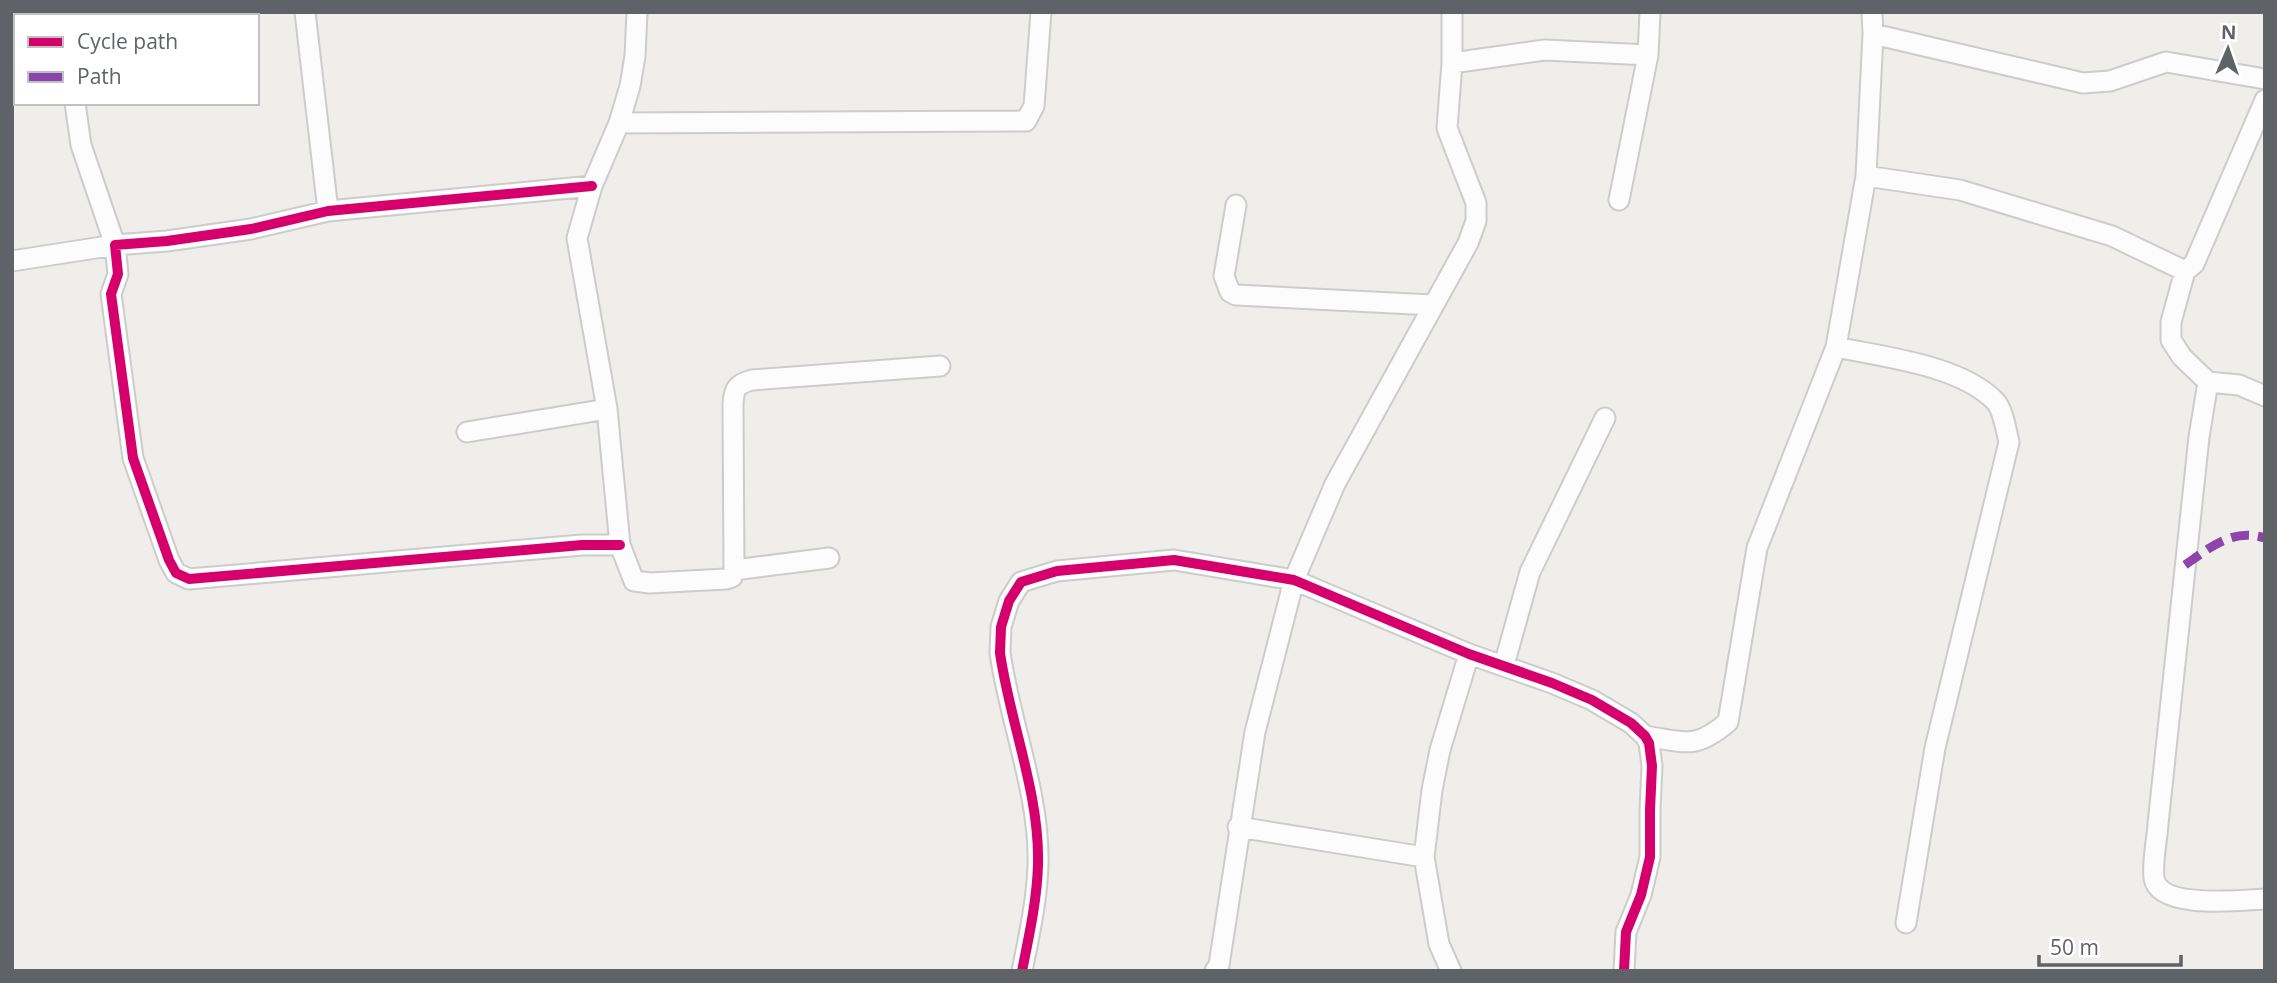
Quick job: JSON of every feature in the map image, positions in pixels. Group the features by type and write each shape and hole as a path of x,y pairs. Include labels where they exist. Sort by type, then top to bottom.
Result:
{"street":[{"path":"305,12 328,211"},
{"path":"636,12 635,56 630,86 619,123 592,186 576,238 607,409 620,545 628,571 634,580 640,583 732,577 733,404 734,391 740,383 940,366"},
{"path":"619,123 1026,121 1034,106 1041,12"},
{"path":"1215,971 1219,965 1238,827 1255,732 1294,580 1335,484 1468,243 1476,221 1476,203 1447,128 1452,63 1452,12"},
{"path":"1619,200 1648,55 1650,12"},
{"path":"1645,736 1691,743 1710,737 1728,722 1757,548 1836,347 1866,176 1872,12"},
{"path":"1873,34 2083,83 2110,81 2166,62 2265,79"},
{"path":"1452,63 1545,50 1648,55"},
{"path":"2265,100 2194,264 2185,271 2172,322 2171,340 2182,357 2208,382 2239,386 2265,396"},
{"path":"75,105 81,145 115,246 118,274 111,295 133,458 176,573 189,579 582,545 620,545"},
{"path":"1866,176 1960,190 2112,236 2185,271"},
{"path":"12,261 115,246 196,238 251,229 328,211 592,186"},
{"path":"1236,205 1224,276 1230,292 1236,295 1432,305"},
{"path":"1836,347 1920,364 1972,383 1997,402 2009,442 1936,748 1906,923"},
{"path":"2208,382 2196,463 2154,880 2168,896 2210,902 2265,898"},
{"path":"467,432 607,409"},
{"path":"1504,665 1530,572 1605,418"},
{"path":"734,570 829,558"},
{"path":"1022,971 1037,876 1036,827 1000,653 1001,627 1009,601 1021,582 1057,571 1174,560 1294,580 1469,654 1592,700 1632,723 1649,743 1652,766 1650,857 1641,895 1626,932 1624,971"},
{"path":"1451,971 1438,944 1424,857 1440,750 1469,654"},
{"path":"1238,827 1424,857"}],"marked path":[{"path":"2185,565 2232,537 2242,535 2265,538"}],"cycle path":[{"path":"592,186 328,211 251,229 167,241 115,245 118,274 111,294 133,458 176,573 189,579 582,545 620,545"},
{"path":"1022,971 1038,865 1034,812 1000,653 1001,627 1009,601 1021,582 1057,571 1174,560 1294,580 1469,654 1552,683 1592,700 1631,723 1649,743 1652,766 1650,857 1641,895 1626,932 1624,971"}]}
